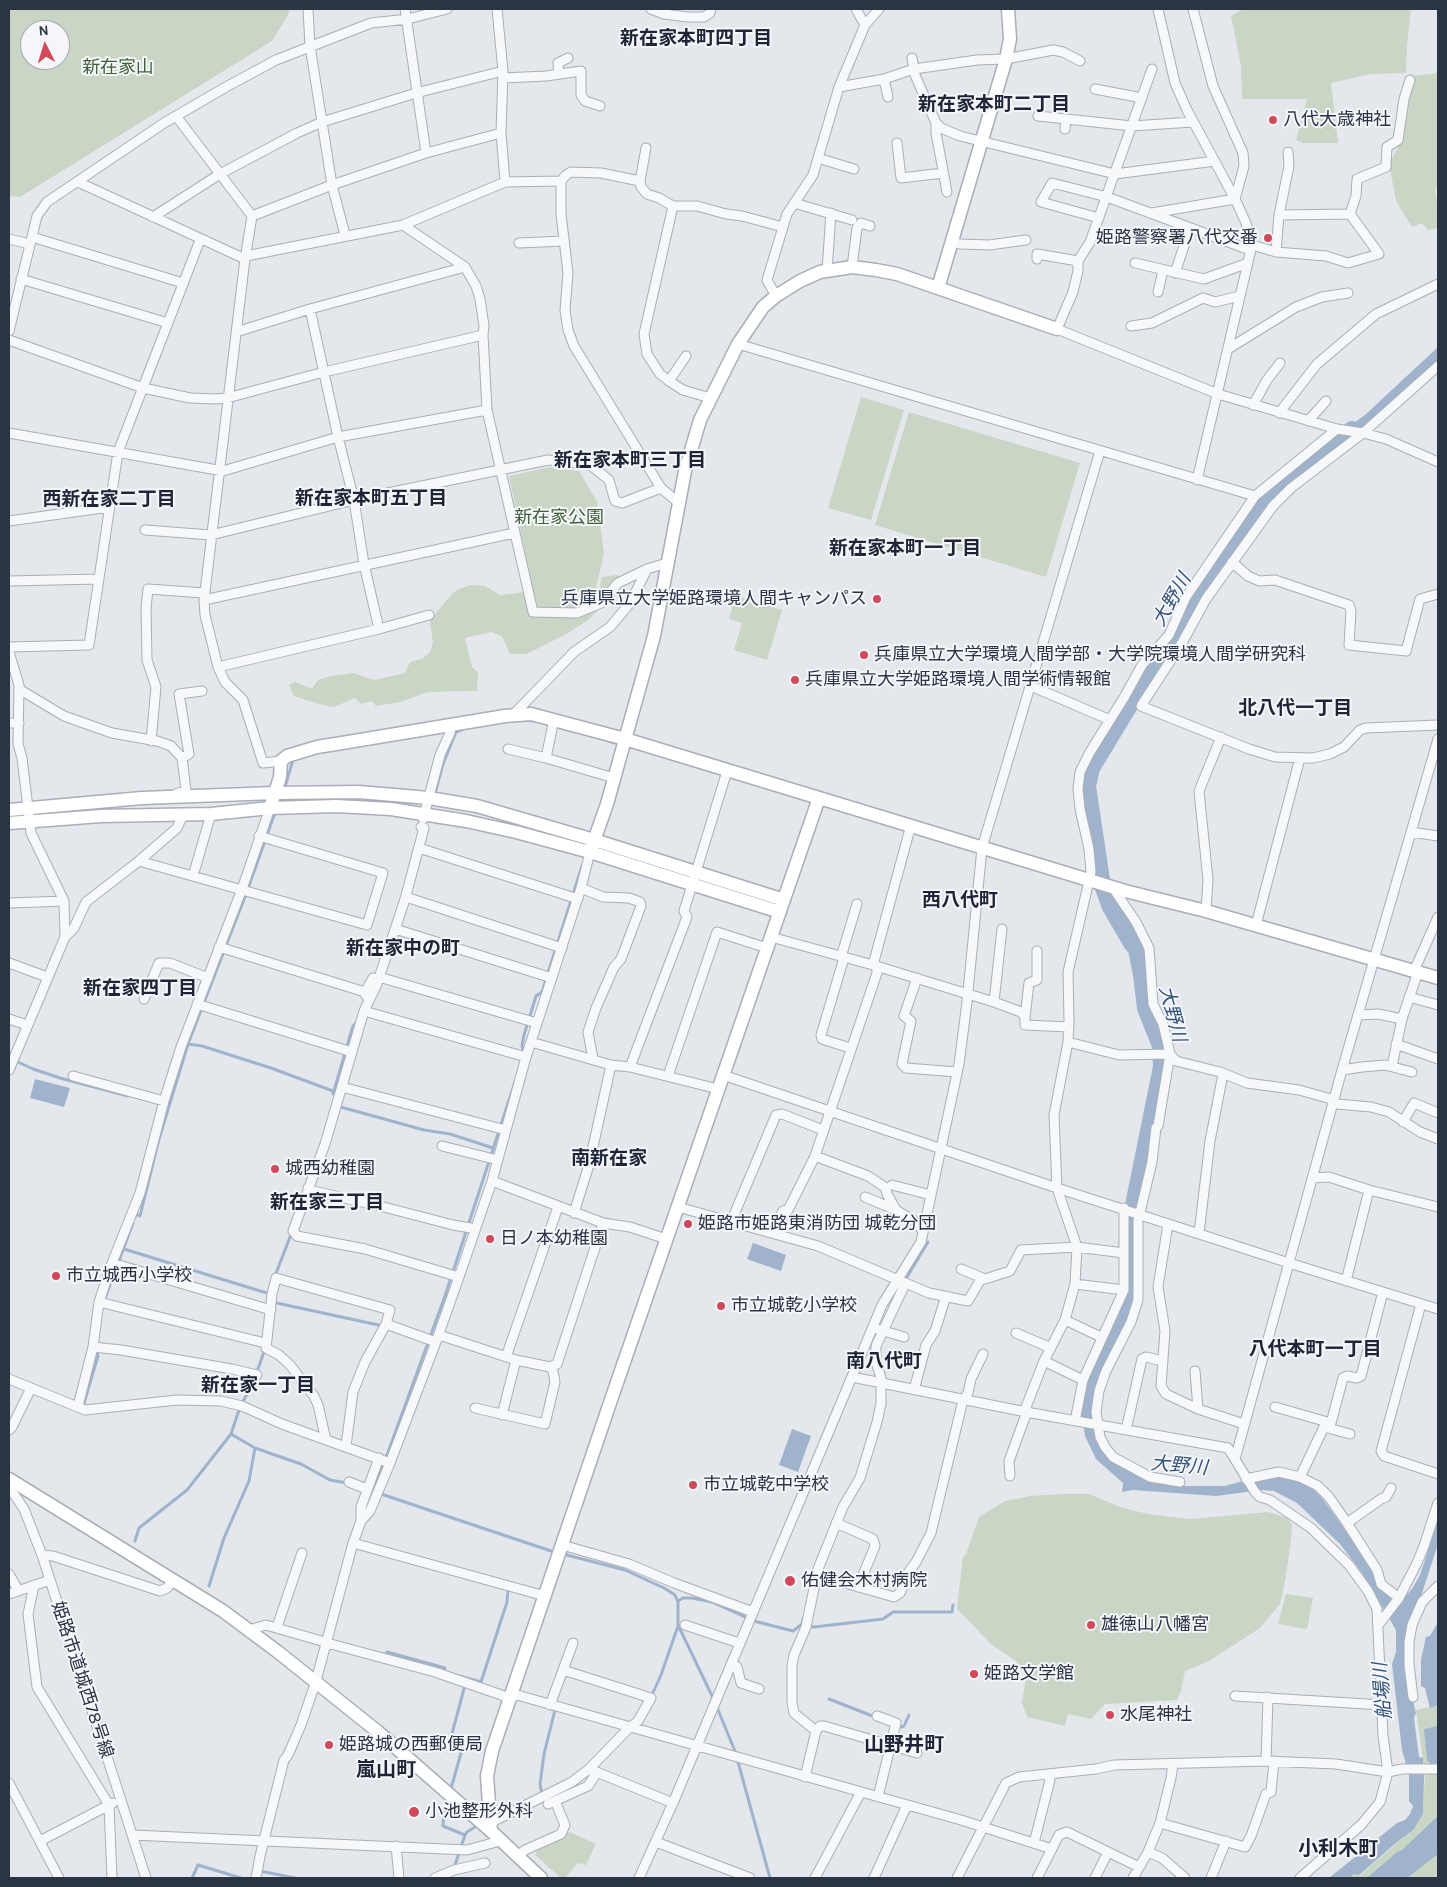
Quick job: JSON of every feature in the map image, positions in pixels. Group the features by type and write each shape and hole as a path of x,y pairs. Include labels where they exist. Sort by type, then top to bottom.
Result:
{"street":[{"path":"308,9 310,46 322,122 332,185 344,236"},
{"path":"405,9 408,19 416,93 426,153"},
{"path":"9,330 37,216 47,202 176,116 276,60 371,23 408,19 447,9"},
{"path":"497,9 503,75 501,133 504,182"},
{"path":"651,9 664,14 687,17 704,17 710,13 711,9"},
{"path":"856,9 865,25"},
{"path":"776,296 767,280 787,214 813,175 839,87 865,25 879,9"},
{"path":"938,288 983,142 1006,59 1010,39 1008,9"},
{"path":"1158,9 1175,83 1193,122 1246,222 1251,248 1197,480"},
{"path":"1193,9 1214,86 1242,153 1244,166 1235,199"},
{"path":"839,87 884,79 914,69 977,60 1006,59 1052,50 1063,52 1080,61"},
{"path":"559,74 558,63 568,58"},
{"path":"912,58 915,75 936,123 941,128 960,136 1115,174 1215,161"},
{"path":"1057,329 1073,292 1078,271 1078,261 1090,242 1152,69"},
{"path":"153,217 220,174 268,147 322,122 416,93 503,75 546,76 581,72 581,95 585,101 600,106"},
{"path":"884,79 888,97"},
{"path":"1350,214 1356,196 1357,179 1386,167 1387,147 1398,140 1404,99 1410,80"},
{"path":"1095,90 1142,98"},
{"path":"176,116 252,216 227,398 204,597 205,615 218,667 225,682 243,700 263,763 281,761 287,756 318,747 514,714 531,714 554,719 911,825 1119,889 1206,910 1438,978"},
{"path":"1038,116 1132,126 1193,122"},
{"path":"1065,129 1066,119"},
{"path":"1094,132 1095,122"},
{"path":"936,123 936,133 947,192"},
{"path":"252,216 332,185 426,153 501,133"},
{"path":"896,143 901,178 943,173"},
{"path":"646,148 640,181 641,187 648,194 673,206 697,206 783,227"},
{"path":"1276,252 1279,215 1288,166 1288,152"},
{"path":"818,158 854,169"},
{"path":"640,181 601,173 572,172 561,181 561,214 568,273 565,310 568,330 574,346 661,488 679,503"},
{"path":"78,182 200,240 245,258 403,225 504,182 561,181"},
{"path":"1099,218 1041,202 1052,183 1107,197 1190,228 1251,248 1326,256 1348,263 1379,254 1350,214"},
{"path":"1151,213 1235,199"},
{"path":"794,203 852,220"},
{"path":"673,206 644,334 646,354 660,374 669,381 683,390 710,398"},
{"path":"828,271 831,213"},
{"path":"1279,215 1350,214"},
{"path":"852,267 857,228 862,223 870,226"},
{"path":"403,225 466,266 476,286 484,326 482,335 487,410 533,612 577,613 601,603 618,583 647,569 667,563"},
{"path":"1175,272 1190,228"},
{"path":"9,239 31,241 184,283"},
{"path":"9,647 89,645 118,452 200,240"},
{"path":"952,242 990,245 1026,240"},
{"path":"519,243 564,241"},
{"path":"1037,258 1037,254 1078,261"},
{"path":"1135,263 1204,279 1248,263"},
{"path":"236,332 310,309 466,266"},
{"path":"361,1521 370,1511 379,1488 385,1460 433,1339 470,1228 492,1180 493,1158 503,1129 522,1055 531,1042 532,1022 552,978 578,899 590,852 614,778 654,636 685,470 700,420 738,344 763,307 800,280 828,271 852,267 897,274 1057,329 1218,394 1279,413 1386,439 1438,462"},
{"path":"1158,292 1163,270"},
{"path":"21,279 168,323"},
{"path":"1279,413 1317,364 1376,314 1438,284"},
{"path":"1228,349 1296,307 1322,297 1348,293"},
{"path":"1131,326 1152,323 1203,298 1215,302 1240,296"},
{"path":"310,309 354,500 364,564 379,629"},
{"path":"9,340 143,388 190,398 227,398 324,372 482,335"},
{"path":"738,344 1255,496"},
{"path":"669,381 686,356"},
{"path":"1253,404 1267,380 1280,363"},
{"path":"1438,366 1364,433 1291,488 1273,506 1206,599 1182,643 1141,706 1275,758 1314,758 1330,754 1344,747 1360,730 1366,728 1438,725"},
{"path":"1308,420 1326,401"},
{"path":"9,432 223,471 338,437 487,410"},
{"path":"1010,1476 1009,1461 1044,1361 1064,1320 1076,1284 1077,1247 1057,1188 1054,1115 1068,1042 1068,972 1086,890 1092,881 1089,849 1080,809 1080,772 1142,665 1169,635 1186,597 1255,496 1340,429"},
{"path":"816,1732 796,1717 792,1708 792,1665 794,1655 806,1626 817,1575 842,1507 860,1478 877,1422 881,1404 875,1353 878,1340 902,1282 921,1242 957,1072 968,993 982,848 1100,451"},
{"path":"146,530 211,535 354,500 548,460 589,464 609,480 615,500 622,503 661,488"},
{"path":"9,521 110,507"},
{"path":"151,740 156,687 147,660 146,608 148,589 204,597 514,532"},
{"path":"1232,562 1248,576 1259,581 1275,580 1349,605 1351,611 1349,644 1406,651 1420,599 1438,594"},
{"path":"514,714 574,652 610,627 631,602 647,569"},
{"path":"9,581 99,579"},
{"path":"218,667 430,615"},
{"path":"9,652 19,689 14,723 22,758 31,833 64,901 65,937"},
{"path":"1031,686 1110,720"},
{"path":"19,689 64,716 112,733 151,740 171,746 182,758 186,790 166,797"},
{"path":"182,758 188,754 179,694 202,691"},
{"path":"546,758 554,719"},
{"path":"451,724 450,733 440,754 421,827 419,827 407,874 367,996 364,1011 348,1051 341,1089 325,1144 293,1231 297,1236 365,1249 455,1275"},
{"path":"1206,910 1208,880 1199,791 1221,737"},
{"path":"1235,1459 1342,1070 1438,739"},
{"path":"508,749 614,778"},
{"path":"1256,925 1300,758"},
{"path":"78,1406 93,1347 99,1302 112,1263 140,1193 164,1101 181,1047 219,947 246,890 259,836 275,793 281,761"},
{"path":"630,1067 687,917 684,911 727,771"},
{"path":"9,823 28,814 166,797 359,792 429,798 477,806 594,840 696,873 782,906"},
{"path":"490,1827 487,1776 492,1751 666,1239 819,798"},
{"path":"9,810 28,814 183,815 270,808 336,806 390,809 466,821 516,832 590,852 692,886 782,906"},
{"path":"194,876 211,814"},
{"path":"9,1070 65,937 74,928 88,901 141,862 177,828 183,815"},
{"path":"771,1232 783,1211 788,1210 815,1156 876,973 875,966 911,825"},
{"path":"367,996 379,977 405,899 424,828 421,827"},
{"path":"1411,832 1438,836"},
{"path":"141,862 246,890 367,926 383,873 259,836"},
{"path":"419,848 578,899"},
{"path":"581,888 603,897 629,898 640,902 641,906 621,959 614,967 588,1032 593,1059"},
{"path":"1119,889 1149,948 1153,1004 1160,1016 1168,1040 1170,1054 1158,1126 1156,1128 1152,1162 1140,1214 1138,1233 1138,1300 1131,1322 1106,1371 1099,1391 1096,1412 1100,1437 1105,1447 1118,1460 1150,1477 1180,1482"},
{"path":"405,899 418,901 562,948"},
{"path":"9,903 64,901"},
{"path":"850,1048 822,1039 821,1035 857,904"},
{"path":"1392,1066 1402,1020 1416,971 1438,917"},
{"path":"395,928 552,978"},
{"path":"994,1002 1002,929"},
{"path":"668,1076 718,932 843,957 968,993 1021,1012 1025,1017"},
{"path":"219,947 367,996"},
{"path":"1037,951 1037,980 1029,982 1025,1025 1069,1027"},
{"path":"9,963 47,977"},
{"path":"144,999 159,963 170,963 208,978"},
{"path":"379,977 532,1022"},
{"path":"917,978 904,1016 911,1021 902,1064 906,1068 957,1072"},
{"path":"1409,997 1438,1006"},
{"path":"197,1004 348,1051"},
{"path":"364,1011 522,1055"},
{"path":"1358,1015 1378,1014 1402,1020"},
{"path":"9,1019 27,1025"},
{"path":"531,1042 579,1057 611,1065 630,1067 718,1089"},
{"path":"1068,1042 1119,1055 1170,1054 1176,1061 1224,1074 1247,1083 1299,1090 1334,1101 1337,1104 1389,1112 1403,1122 1438,1140"},
{"path":"1396,1044 1438,1059"},
{"path":"574,1213 588,1165 611,1065"},
{"path":"1342,1070 1374,1065 1392,1066 1412,1072"},
{"path":"1199,1234 1210,1141 1224,1074"},
{"path":"723,1075 1057,1188 1438,1309"},
{"path":"73,1076 164,1101"},
{"path":"341,1089 503,1129"},
{"path":"1403,1122 1414,1103 1438,1113"},
{"path":"731,1222 776,1115 782,1114 823,1130"},
{"path":"442,1146 493,1158"},
{"path":"815,1156 868,1176 886,1188 887,1194 896,1210"},
{"path":"1312,1178 1329,1177 1369,1190 1438,1207"},
{"path":"492,1180 603,1223 628,1227 666,1239"},
{"path":"892,1185 931,1195"},
{"path":"308,1188 313,1191 470,1228"},
{"path":"1346,1281 1369,1190"},
{"path":"865,1197 914,1220 923,1230"},
{"path":"506,1357 558,1206"},
{"path":"678,1207 818,1246 929,1293 968,1301 981,1278"},
{"path":"1075,1421 1082,1380 1124,1290 1124,1208"},
{"path":"386,1324 433,1339 516,1360 552,1366 557,1364 603,1223"},
{"path":"1168,1224 1158,1287 1165,1324 1161,1386 1166,1394 1198,1409 1244,1424"},
{"path":"961,1269 981,1278 1010,1270 1021,1250 1077,1247 1124,1253"},
{"path":"112,1263 270,1306"},
{"path":"326,1440 314,1396 290,1365 279,1355 266,1348 270,1306 276,1278 390,1310 386,1324 365,1362 353,1392 346,1446"},
{"path":"639,1878 673,1803 882,1305 902,1282"},
{"path":"1076,1284 1124,1290"},
{"path":"1300,1477 1328,1425 1343,1378 1347,1376 1357,1378 1361,1376 1383,1292"},
{"path":"914,1390 926,1345 935,1331 946,1296"},
{"path":"99,1302 261,1342"},
{"path":"1420,1304 1381,1451 1384,1456 1438,1474"},
{"path":"1064,1320 1101,1337"},
{"path":"872,1328 904,1338"},
{"path":"1016,1333 1051,1348"},
{"path":"93,1347 121,1350 257,1375"},
{"path":"817,1575 894,1597 900,1593 908,1573 931,1533 963,1400 968,1393 971,1379 984,1354"},
{"path":"1126,1430 1142,1359 1146,1357 1163,1361"},
{"path":"502,1415 516,1360"},
{"path":"1044,1361 1082,1380"},
{"path":"475,1408 545,1424 555,1382 552,1366"},
{"path":"1195,1371 1198,1409"},
{"path":"852,1377 1026,1412 1228,1448 1246,1480 1260,1497 1270,1500 1311,1528 1349,1565 1368,1591 1377,1609 1383,1736 1388,1772 1380,1802 1361,1825 1300,1878"},
{"path":"9,1379 85,1410 177,1400 221,1401 241,1406 282,1424 385,1460"},
{"path":"9,1430 12,1428 31,1388"},
{"path":"1275,1407 1350,1434"},
{"path":"256,1878 284,1760 301,1725 316,1680 353,1543 361,1521 366,1491 385,1460"},
{"path":"1246,1480 1275,1472 1300,1477 1318,1486 1324,1491 1348,1523 1377,1570 1381,1584 1399,1598"},
{"path":"9,1479 223,1611 316,1680 449,1795 490,1827 500,1841 541,1878"},
{"path":"349,1482 372,1494 374,1500"},
{"name":"姫路市道城西78号線","path":"9,1488 24,1509 42,1555 146,1878"},
{"path":"1348,1523 1386,1497 1391,1488"},
{"path":"1379,1624 1399,1598 1424,1546 1438,1503"},
{"path":"836,1524 873,1539 875,1546 858,1587"},
{"path":"353,1543 544,1596"},
{"path":"560,1550 629,1564 751,1617"},
{"path":"277,1627 302,1553"},
{"path":"42,1555 54,1556 160,1591 167,1588 173,1580"},
{"path":"9,1574 18,1590"},
{"path":"9,1594 50,1580"},
{"path":"34,1585 28,1614 37,1687 109,1805 112,1878"},
{"path":"1413,1697 1409,1665 1411,1630 1422,1602 1438,1586"},
{"path":"248,1630 266,1625 277,1627 327,1643 436,1672 510,1698 517,1695 961,1820 1052,1849"},
{"path":"685,1625 739,1643"},
{"path":"550,1705 573,1643"},
{"path":"732,1662 738,1667 741,1683 759,1688"},
{"path":"517,1857 525,1850 561,1834 565,1825 552,1803 588,1786 593,1771 629,1728 638,1721 650,1698 563,1670"},
{"path":"1235,1696 1383,1705"},
{"path":"1160,1823 1245,1847 1251,1836 1266,1794 1270,1792 1268,1697"},
{"path":"877,1716 896,1725 878,1797"},
{"path":"805,1777 816,1732 820,1726 917,1753"},
{"path":"957,1878 1006,1782 1019,1777 1096,1769 1114,1765 1270,1761 1336,1764 1388,1772 1402,1769 1438,1769"},
{"path":"1134,1878 1148,1852 1160,1823 1172,1778 1173,1764"},
{"path":"490,1827 593,1771 673,1803"},
{"path":"1034,1844 1050,1780 1048,1774"},
{"path":"9,1783 59,1878"},
{"path":"815,1878 861,1792"},
{"path":"40,1840 120,1799"},
{"path":"874,1878 907,1805"},
{"path":"1037,1878 1058,1835 1067,1832 1140,1867"},
{"path":"132,1835 460,1850 467,1850 500,1841"},
{"path":"1211,1878 1226,1841"},
{"path":"656,1842 750,1878"},
{"path":"396,1846 399,1878"},
{"path":"1095,1878 1108,1852"},
{"path":"1148,1852 1162,1858 1185,1878"},
{"path":"435,1878 453,1870 485,1863"}],"green space":[{"name":"新在家山","path":"9,9 290,9 272,41 20,197 9,196"},
{"path":"1243,9 1411,9 1406,73 1371,74 1331,83 1338,143 1303,143 1296,140 1307,99 1242,99 1241,66 1231,16"},
{"path":"1438,73 1438,189 1435,188 1438,228 1428,230 1422,223 1412,227 1396,201 1389,164 1400,144 1412,76"},
{"path":"861,397 904,410 871,520 828,508"},
{"path":"909,412 1080,463 1046,577 875,525"},
{"name":"新在家公園","path":"550,467 579,471 597,502 604,553 593,601 597,599 602,577 618,575 621,588 588,620 568,633 527,654 510,654 502,636 491,632 465,638 472,667 478,672 477,691 428,692 400,702 376,706 372,701 361,704 355,698 334,707 294,696 289,685 295,682 312,689 318,680 330,676 354,673 374,680 405,673 410,662 422,659 430,652 433,643 430,621 458,589 471,585 485,586 500,595 525,592 535,608 537,608 509,476"},
{"path":"736,596 782,610 767,660 734,650 742,623 729,619"},
{"path":"1089,1494 1123,1508 1171,1517 1191,1519 1268,1512 1288,1518 1292,1525 1291,1538 1280,1604 1260,1628 1209,1661 1185,1671 1177,1700 1105,1704 1091,1719 1068,1714 1065,1726 1027,1717 1022,1703 1026,1678 1015,1660 992,1645 957,1609 963,1557 966,1554 979,1517 1005,1501 1031,1496"},
{"path":"1286,1594 1313,1598 1307,1629 1278,1624"},
{"path":"1438,1622 1438,1878 1350,1878 1355,1874 1360,1875 1396,1844 1401,1836 1408,1836 1423,1814 1425,1774 1416,1710 1430,1707 1425,1688 1421,1686 1421,1660 1426,1637 1430,1636"},
{"path":"570,1832 596,1844 586,1865 578,1863 565,1878 561,1878 535,1855 539,1846"}],"water":[{"path":"1438,347 1438,360 1369,424 1338,448 1330,440 1365,415"},
{"path":"35,1079 70,1088 64,1107 30,1098"},
{"path":"753,1243 786,1255 781,1271 747,1259"},
{"path":"1108,1338 1117,1338 1097,1383 1091,1413 1095,1438 1102,1449 1113,1460 1127,1470 1171,1486 1225,1486 1282,1475 1310,1486 1322,1498 1364,1557 1382,1589 1400,1602 1412,1589 1420,1575 1438,1520 1438,1544 1421,1596 1412,1616 1410,1689 1416,1713 1414,1718 1419,1757 1423,1758 1423,1814 1413,1830 1359,1875 1354,1874 1350,1878 1329,1878 1397,1823 1405,1820 1413,1806 1409,1801 1409,1774 1402,1750 1392,1664 1396,1652 1396,1630 1362,1573 1340,1544 1297,1503 1274,1491 1262,1490 1216,1496 1133,1490 1122,1492 1123,1483 1096,1459 1085,1436 1081,1411 1088,1380"},
{"path":"792,1429 811,1436 798,1472 779,1465"},
{"path":"1438,1622 1438,1705 1430,1708 1425,1688 1421,1686 1421,1660 1426,1637 1430,1636"},
{"path":"1438,1726 1438,1764 1431,1764 1427,1760 1424,1729"},
{"path":"1438,1816 1438,1854 1407,1878 1367,1878 1397,1852 1402,1850"}],"waterway":[{"name":"大野川","path":"1102,1359 1128,1308 1132,1291 1130,1256 1132,1215 1162,1067 1161,1046 1146,1008 1137,949 1111,907 1101,880 1087,786 1091,768 1131,702 1174,640 1215,567 1279,487 1320,453 1352,430"},
{"path":"521,720 537,721"},
{"path":"434,797 443,764 456,732 463,729"},
{"path":"599,738 619,744"},
{"path":"284,790 293,760"},
{"path":"135,1217 136,1214 140,1216 159,1139 188,1044 276,810"},
{"path":"524,1053 522,1046 524,1035 536,996 542,992 582,866"},
{"path":"333,1094 353,1026 357,1022"},
{"path":"188,1044 202,1046 271,1068 333,1091 333,1093"},
{"path":"16,1059 18,1062 33,1069 60,1078 128,1096"},
{"path":"376,1485 445,1296 515,1082"},
{"path":"337,1106 424,1130 450,1134 493,1148"},
{"path":"104,1301 133,1223"},
{"path":"275,1276 290,1237"},
{"path":"904,1282 928,1242"},
{"path":"124,1249 270,1294"},
{"path":"272,1302 383,1326"},
{"path":"86,1408 84,1403 98,1356 96,1349"},
{"path":"135,1541 139,1528 187,1490 231,1434 240,1407 253,1383 265,1349"},
{"path":"231,1434 255,1448 301,1464 330,1480 347,1483"},
{"path":"209,1586 224,1538 249,1481 255,1448"},
{"path":"378,1493 557,1553"},
{"path":"563,1554 625,1570 675,1595 678,1602 678,1625 714,1700"},
{"path":"810,1586 813,1573"},
{"path":"452,1674 481,1682 507,1602 508,1589"},
{"path":"678,1601 683,1598 692,1598 712,1602 754,1621 793,1631 802,1624 803,1619"},
{"path":"808,1626 814,1627 883,1619 893,1612 952,1612 953,1605"},
{"path":"651,1697 661,1675 678,1626"},
{"path":"383,1654 385,1655 387,1652 445,1668 444,1671 446,1672"},
{"path":"450,1792 463,1746 450,1741 465,1685"},
{"path":"829,1699 875,1717"},
{"path":"716,1705 735,1751 770,1878"},
{"path":"542,1794 540,1784 544,1754 555,1710"},
{"path":"897,1725 904,1726 909,1715"},
{"path":"448,1798 443,1826 465,1835"},
{"path":"494,1816 511,1808"},
{"path":"454,1868 465,1835 478,1825"},
{"path":"192,1878 198,1865 241,1878"},
{"path":"260,1871 295,1878"}],"place":[{"name":"八代大歳神社","path":"1273,120"},
{"name":"姫路警察署八代交番","path":"1268,238"},
{"name":"兵庫県立大学姫路環境人間キャンパス","path":"877,599"},
{"name":"兵庫県立大学環境人間学部・大学院環境人間学研究科","path":"864,655"},
{"name":"兵庫県立大学姫路環境人間学術情報館","path":"795,680"},
{"name":"城西幼稚園","path":"275,1169"},
{"name":"姫路市姫路東消防団 城乾分団","path":"688,1224"},
{"name":"日ノ本幼稚園","path":"490,1239"},
{"name":"市立城西小学校","path":"56,1276"},
{"name":"市立城乾小学校","path":"721,1306"},
{"name":"市立城乾中学校","path":"693,1485"},
{"name":"佑健会木村病院","path":"790,1581"},
{"name":"雄徳山八幡宮","path":"1091,1625"},
{"name":"姫路文学館","path":"974,1674"},
{"name":"水尾神社","path":"1110,1715"},
{"name":"姫路城の西郵便局","path":"329,1745"},
{"name":"小池整形外科","path":"414,1812"}],"district":[{"name":"新在家本町四丁目","path":"696,39"},
{"name":"新在家本町二丁目","path":"994,105"},
{"name":"新在家本町三丁目","path":"630,461"},
{"name":"新在家本町五丁目","path":"371,499"},
{"name":"西新在家二丁目","path":"109,500"},
{"name":"新在家本町一丁目","path":"905,549"},
{"name":"北八代一丁目","path":"1295,709"},
{"name":"西八代町","path":"960,901"},
{"name":"新在家中の町","path":"403,949"},
{"name":"新在家四丁目","path":"140,989"},
{"name":"南新在家","path":"609,1159"},
{"name":"新在家三丁目","path":"327,1203"},
{"name":"八代本町一丁目","path":"1315,1350"},
{"name":"南八代町","path":"884,1362"},
{"name":"新在家一丁目","path":"258,1386"},
{"name":"山野井町","path":"904,1745"},
{"name":"嵐山町","path":"386,1770"},
{"name":"小利木町","path":"1338,1849"}],"water label":[{"name":"船場川","path":"1383,1691"}]}
